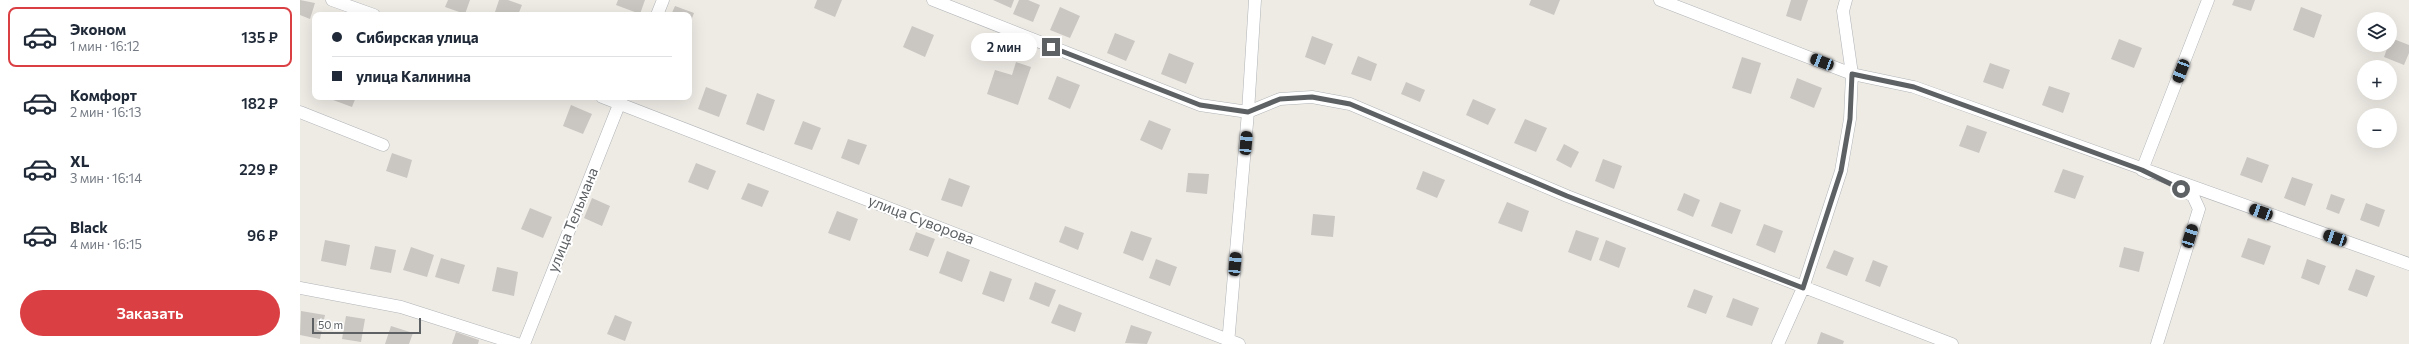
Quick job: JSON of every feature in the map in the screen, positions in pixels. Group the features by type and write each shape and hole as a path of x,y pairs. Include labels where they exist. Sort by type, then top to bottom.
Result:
{"street":[{"path":"332,0 366,12"},
{"path":"657,12 663,0"},
{"path":"933,0 1200,105 1248,112 1280,99 1312,97 1350,104 1567,196 1952,344"},
{"path":"1232,343 1255,0"},
{"path":"1660,0 1852,74 1914,87 2142,170 2409,264"},
{"path":"1778,344 1803,288 1841,171 1850,119 1852,74 1844,10 1846,0"},
{"path":"2142,170 2208,0"},
{"name":"улица Суворова","path":"621,100 1232,343"},
{"name":"улица Тельмана","path":"524,344 621,100"},
{"path":"300,112 383,145"},
{"path":"2142,170 2193,196 2199,209 2157,344"},
{"path":"300,288 401,307 517,344"}],"building":[{"path":"300,0 315,3 310,19 300,15"},
{"path":"448,0 470,0 466,12 459,12 445,7"},
{"path":"499,0 508,0 522,5 519,12 495,12"},
{"path":"618,0 645,0 641,12 635,12 616,5"},
{"path":"817,0 842,0 835,17 814,8"},
{"path":"993,0 1014,0 1011,8"},
{"path":"1019,0 1028,0 1040,5 1033,22 1013,14"},
{"path":"1531,0 1560,0 1554,15 1529,5"},
{"path":"1791,0 1808,0 1801,21 1786,16"},
{"path":"2234,0 2255,0 2251,11 2232,5"},
{"path":"675,6 691,12 672,12"},
{"path":"1060,7 1080,16 1070,38 1050,30"},
{"path":"2301,7 2322,15 2314,38 2293,30"},
{"path":"912,26 934,35 925,57 903,47"},
{"path":"1115,33 1135,41 1126,61 1107,53"},
{"path":"1312,36 1333,44 1325,65 1305,57"},
{"path":"2119,39 2142,48 2134,68 2111,59"},
{"path":"2397,40 2409,45 2409,53 2404,65 2397,62 2397,60 2392,60 2384,57 2386,52 2397,52"},
{"path":"1169,53 1194,63 1186,84 1161,74"},
{"path":"1358,56 1377,64 1371,81 1351,74"},
{"path":"1742,57 1761,63 1751,94 1732,88"},
{"path":"1016,62 1031,67 1018,105 987,94 995,70 1012,75"},
{"path":"1990,63 2010,70 2003,89 1983,82"},
{"path":"1057,76 1080,85 1070,109 1048,99"},
{"path":"1797,78 1822,88 1814,108 1790,98"},
{"path":"1406,82 1425,90 1420,102 1401,94"},
{"path":"2049,86 2070,93 2063,113 2042,105"},
{"path":"706,87 727,95 719,117 698,109"},
{"path":"757,93 775,100 764,131 746,124"},
{"path":"1473,99 1496,109 1488,125 1466,115"},
{"path":"333,100 355,100 352,107"},
{"path":"571,105 592,114 583,134 563,126"},
{"path":"1525,119 1547,128 1536,152 1514,143"},
{"path":"1149,120 1171,129 1162,150 1140,140"},
{"path":"803,121 821,128 812,150 794,144"},
{"path":"1967,125 1987,132 1979,153 1959,146"},
{"path":"848,139 867,145 859,165 841,158"},
{"path":"1564,144 1579,152 1571,168 1556,160"},
{"path":"392,153 412,160 407,178 386,171"},
{"path":"2247,157 2269,165 2262,183 2240,175"},
{"path":"1603,159 1622,166 1614,189 1595,181"},
{"path":"696,163 716,171 708,190 688,182"},
{"path":"2063,169 2084,176 2075,199 2054,192"},
{"path":"1423,171 1445,180 1437,198 1416,189"},
{"path":"1188,173 1209,174 1207,194 1186,192"},
{"path":"2292,177 2313,184 2305,206 2284,198"},
{"path":"949,178 970,186 962,207 941,200"},
{"path":"748,183 769,191 762,207 741,199"},
{"path":"1684,193 1700,200 1693,217 1677,210"},
{"path":"2331,194 2345,199 2339,214 2326,209"},
{"path":"592,198 610,206 602,226 584,218"},
{"path":"1507,202 1529,211 1522,232 1498,223"},
{"path":"1720,202 1741,210 1732,234 1711,226"},
{"path":"2366,203 2385,210 2379,227 2360,220"},
{"path":"530,208 552,217 543,238 521,229"},
{"path":"837,211 858,219 850,241 828,233"},
{"path":"1313,214 1335,216 1333,237 1311,235"},
{"path":"1764,224 1783,231 1775,253 1756,245"},
{"path":"1065,226 1084,233 1078,250 1059,242"},
{"path":"1576,230 1599,238 1591,261 1568,252"},
{"path":"1131,231 1152,238 1143,261 1123,253"},
{"path":"916,232 935,239 928,257 909,250"},
{"path":"2248,238 2271,246 2264,265 2241,257"},
{"path":"325,240 350,245 346,266 321,261"},
{"path":"1606,240 1626,248 1619,268 1599,260"},
{"path":"375,246 396,250 391,273 370,269"},
{"path":"411,247 434,255 427,277 403,270"},
{"path":"2124,247 2144,252 2139,272 2119,267"},
{"path":"1834,250 1854,258 1847,276 1826,268"},
{"path":"947,251 970,260 962,282 939,273"},
{"path":"441,258 465,265 459,284 435,277"},
{"path":"1156,259 1177,267 1170,286 1149,278"},
{"path":"2307,259 2326,266 2319,285 2301,278"},
{"path":"1873,260 1888,266 1880,287 1865,281"},
{"path":"497,267 518,272 514,296 492,291"},
{"path":"2356,269 2375,276 2367,297 2348,290"},
{"path":"990,271 1012,279 1004,302 982,294"},
{"path":"1035,282 1056,290 1049,307 1029,299"},
{"path":"1694,289 1713,296 1706,314 1687,307"},
{"path":"1733,298 1759,308 1752,326 1726,317"},
{"path":"1059,304 1082,313 1075,332 1051,323"},
{"path":"301,311 325,315 320,339 300,335"},
{"path":"615,315 632,322 625,341 607,334"},
{"path":"346,316 365,319 361,342 342,339"},
{"path":"1131,325 1152,332 1147,344 1125,343"},
{"path":"391,326 413,333 409,344 385,344"},
{"path":"456,332 479,340 478,344 452,344"},
{"path":"1821,332 1844,341 1843,344 1817,344"}],"route":[{"path":"1051,47 1200,105 1248,112 1280,99 1312,97 1350,104 1567,196 1803,288 1841,171 1850,119 1852,74 1914,87 2142,170 2181,189"}]}
